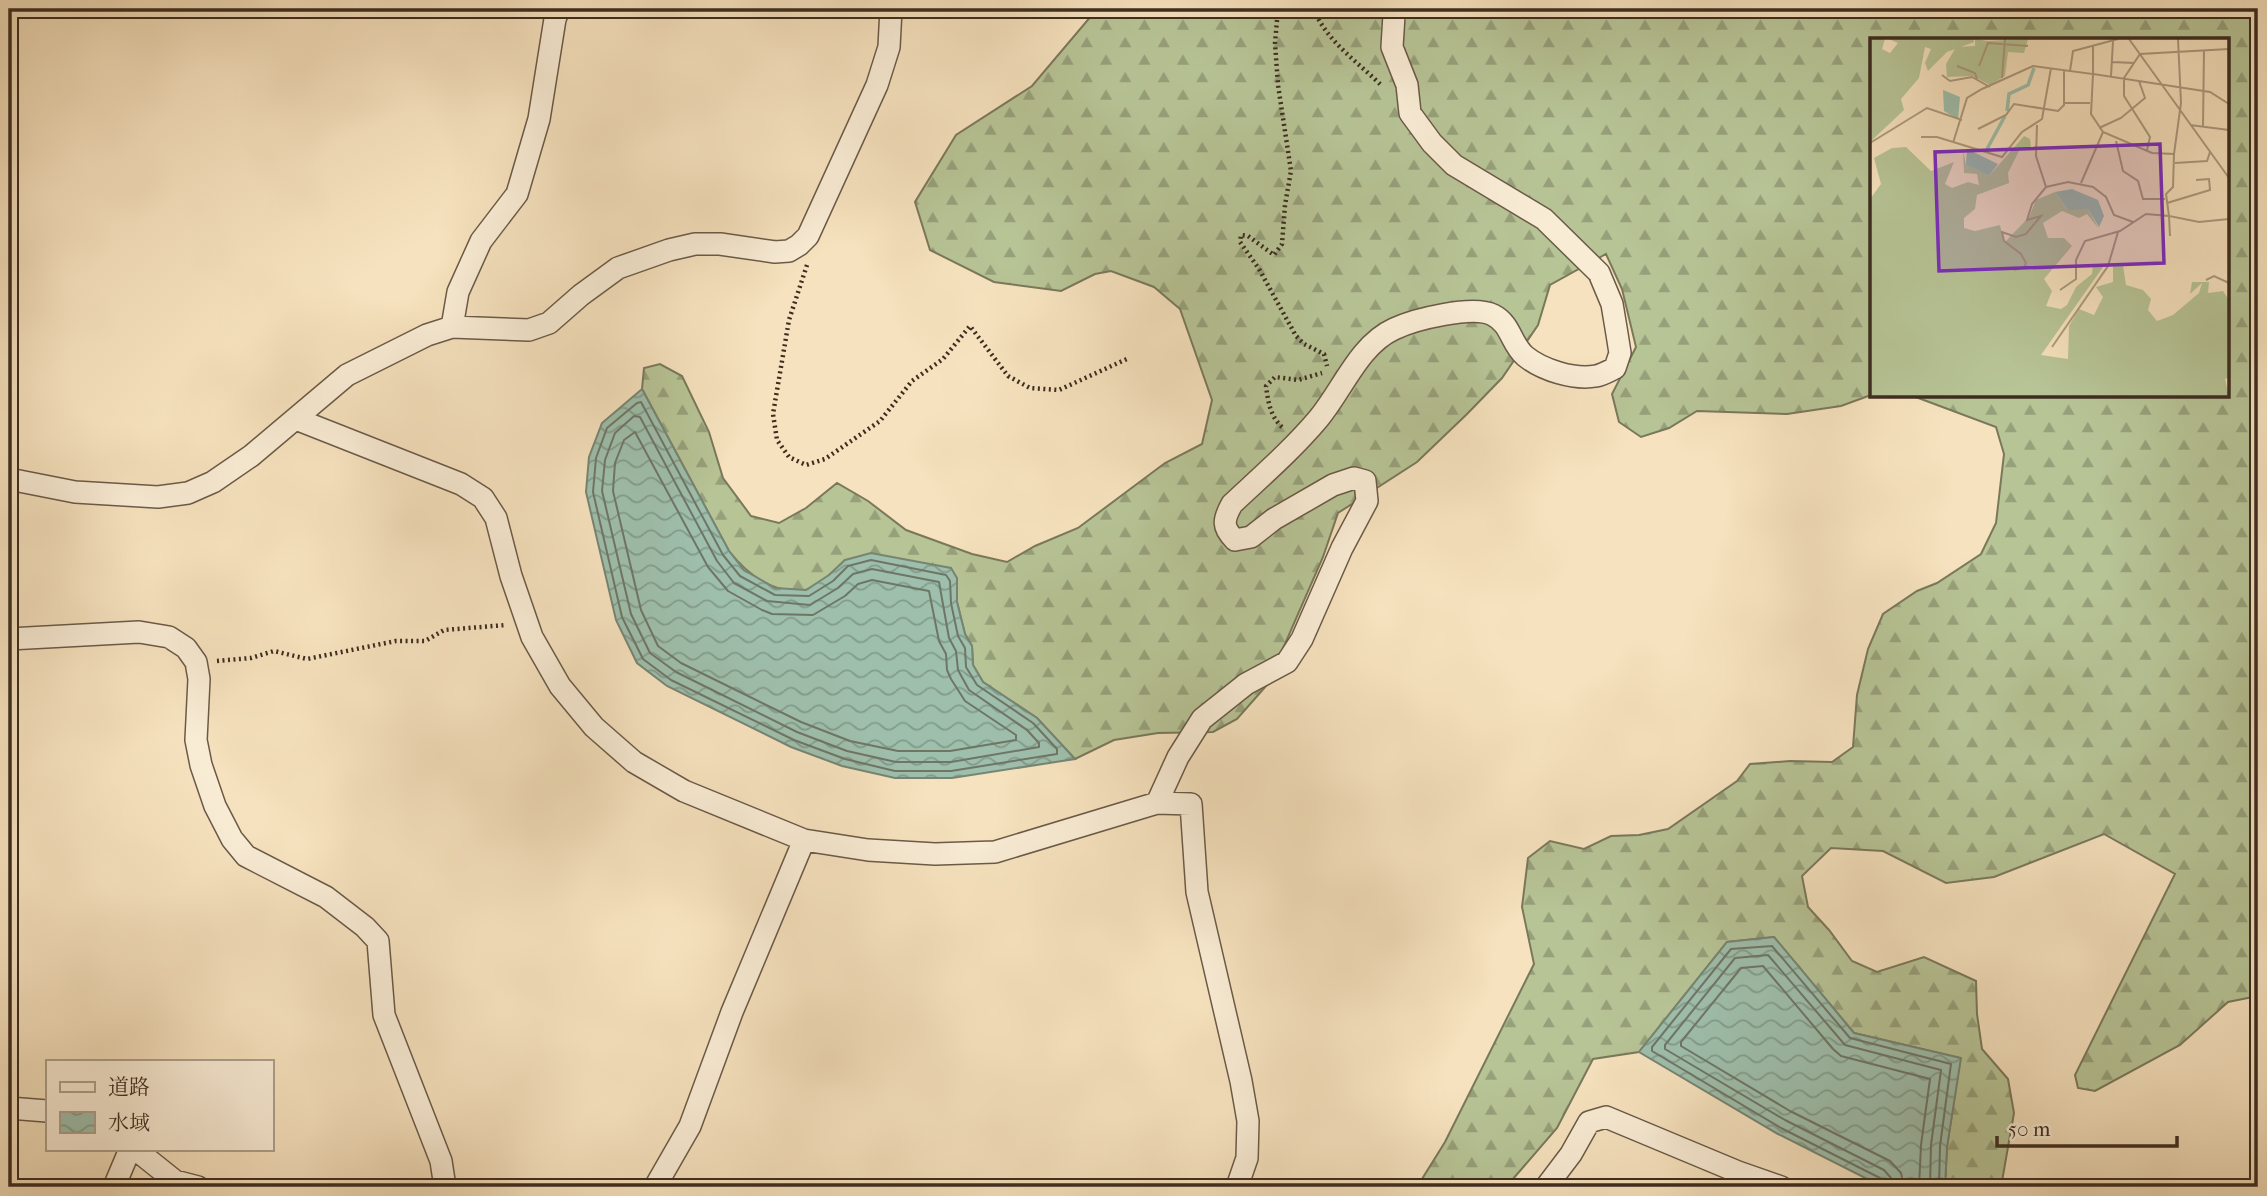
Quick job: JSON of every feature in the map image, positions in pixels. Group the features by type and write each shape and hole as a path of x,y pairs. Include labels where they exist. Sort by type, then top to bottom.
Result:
{"street":[{"path":"452,327 458,292 481,241 517,194 539,119 559,9"},
{"path":"9,479 75,492 158,497 188,493 222,476 296,419 347,375 427,335 452,327 530,330 549,323 618,268 669,250 695,244 720,244 775,252 789,251 799,245 812,228 877,85 889,47 891,9"},
{"path":"1157,803 1178,757 1202,719 1246,684 1287,663 1303,639 1342,548 1367,501 1365,481 1354,478 1333,485 1275,519 1251,537 1235,540 1227,531 1225,517 1232,504 1299,441 1321,416 1375,341 1393,329 1420,320 1477,310 1492,314 1505,323 1524,355 1542,366 1576,377 1598,376 1615,368 1619,353 1612,304 1599,273 1544,219 1454,165 1432,143 1410,113 1407,85 1392,47 1394,15 1398,9"},
{"path":"296,419 461,484 483,498 496,518 511,576 533,637 560,686 594,727 634,762 684,791 804,840 868,850 935,854 995,852 1157,803 1191,804 1197,892 1248,1121 1247,1158 1237,1187"},
{"path":"9,639 139,632 169,637 186,648 196,663 199,679 196,740 201,765 215,806 232,839 246,856 326,897 365,927 378,941 384,1015 441,1161 445,1187"},
{"path":"655,1187 690,1126 732,1012 804,840"},
{"path":"9,1108 46,1111"},
{"path":"1546,1187 1571,1154 1589,1122 1606,1117 1781,1187"},
{"path":"114,1187 130,1150"},
{"path":"136,1150 175,1181 198,1187"}],"path":[{"path":"1278,9 1275,43 1278,85 1291,171 1282,244 1274,255 1248,236 1241,235 1240,242 1259,269 1296,336 1304,344 1324,354 1328,365 1320,375 1298,380 1275,377 1266,386 1269,405 1278,423 1299,441"},
{"path":"1314,9 1327,32 1410,113"},
{"path":"799,245 808,263 789,320 773,414 777,440 789,457 806,465 825,459 880,421 912,381 943,359 970,326 1008,376 1030,388 1059,390 1129,358"},
{"path":"196,663 250,658 274,651 307,659 396,641 425,641 444,630 477,629 527,622"}],"green space":[{"path":"620,9 713,9 696,17 646,18"},
{"path":"1097,9 2258,9 2258,996 2228,1002 2180,1045 2095,1091 2078,1088 2075,1075 2175,874 2104,834 1994,877 1946,883 1883,851 1831,848 1802,876 1808,907 1852,961 1877,972 1924,957 1976,981 1982,1049 2008,1079 2014,1113 2001,1187 1945,1187 1947,1147 1960,1058 1854,1033 1774,937 1727,942 1639,1052 1593,1059 1557,1128 1506,1187 1417,1187 1445,1142 1534,964 1522,907 1528,858 1550,841 1584,849 1611,836 1639,835 1668,829 1737,781 1750,764 1832,762 1853,747 1857,695 1868,649 1883,614 1981,554 1996,523 2004,454 1996,427 1916,397 2228,397 2228,38 1870,38 1870,395 1841,406 1787,414 1697,411 1669,428 1641,437 1619,422 1612,394 1636,347 1622,289 1606,254 1550,285 1538,325 1502,378 1467,414 1417,462 1338,513 1323,557 1267,685 1237,719 1213,732 1158,733 1114,740 1075,759 1037,718 983,682 973,665 972,646 965,634 957,602 957,578 845,560 816,585 794,591 772,586 744,568 729,551 642,389 644,368 660,364 682,376 709,432 723,478 751,516 779,523 806,508 837,483 868,501 906,530 972,554 1007,562 1035,546 1078,528 1165,463 1202,444 1212,400 1180,309 1154,287 1111,271 1095,274 1061,291 994,282 930,250 915,202 956,135 1032,86"}],"water":[{"path":"642,389 729,551 744,570 775,588 806,590 829,575 845,560 871,553 951,568 957,578 957,602 965,634 972,646 973,665 983,682 1037,718 1075,759 952,778 895,778 842,766 791,747 667,686 637,663 616,620 586,492 589,457 602,423"},
{"path":"1774,937 1854,1033 1961,1058 1947,1147 1945,1187 1883,1187 1778,1134 1639,1052 1727,942"}]}
